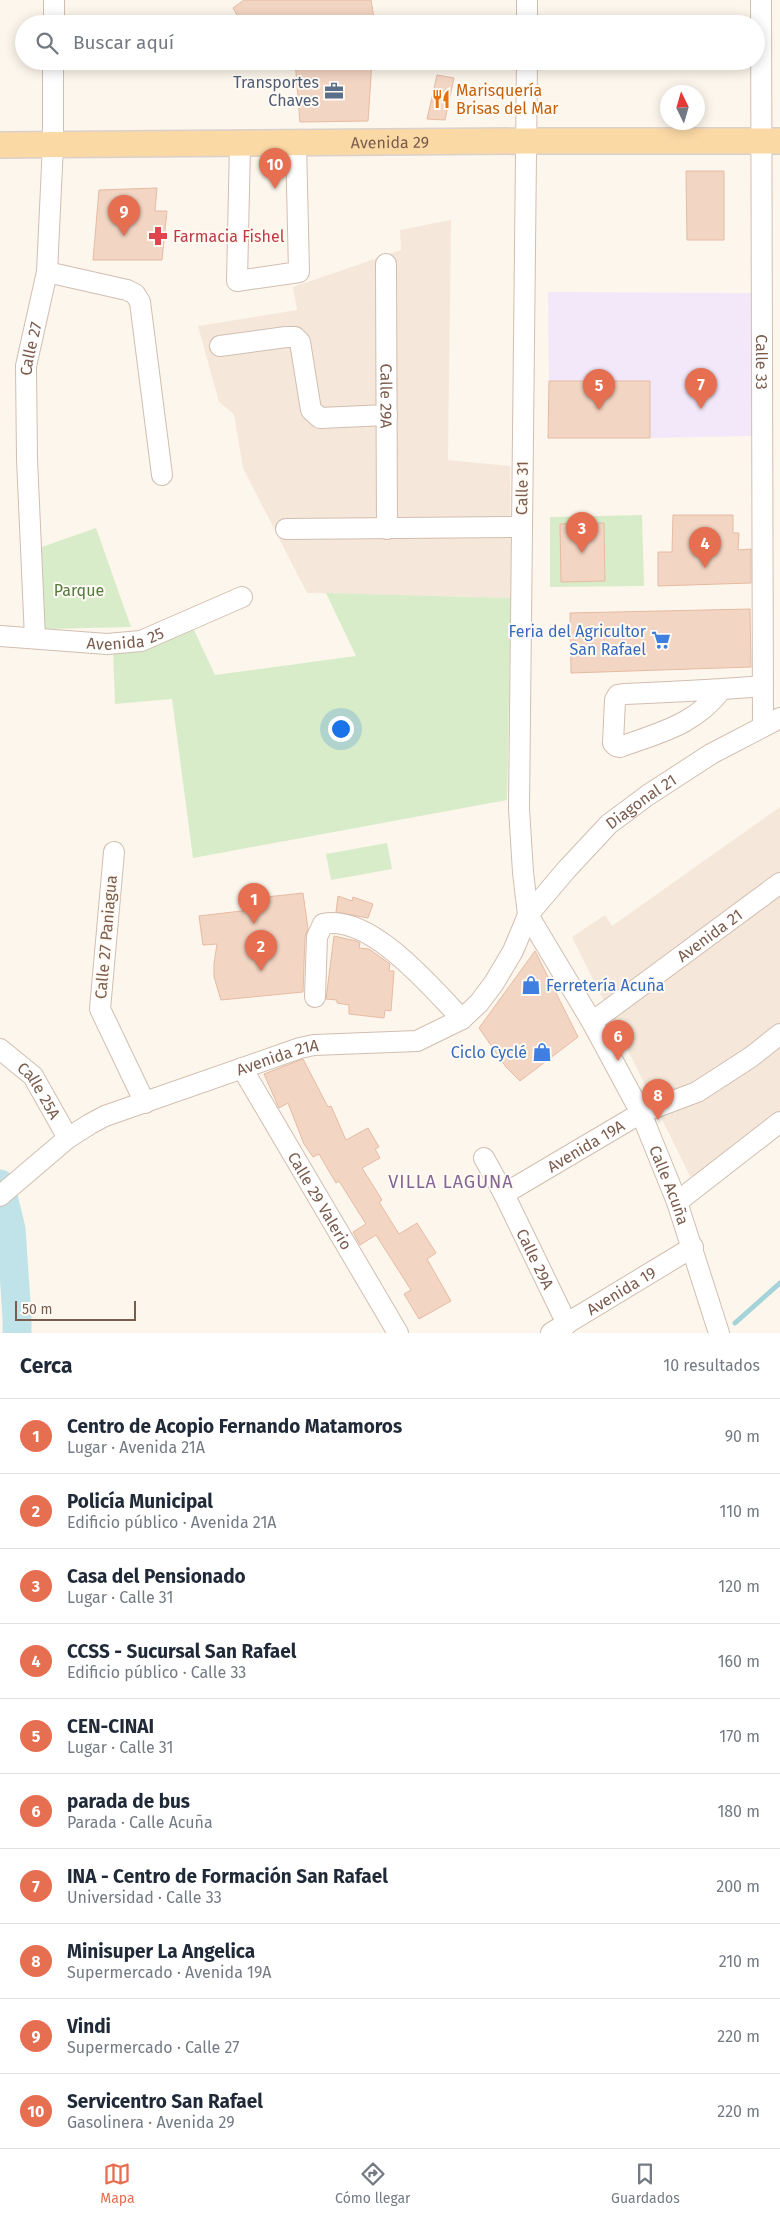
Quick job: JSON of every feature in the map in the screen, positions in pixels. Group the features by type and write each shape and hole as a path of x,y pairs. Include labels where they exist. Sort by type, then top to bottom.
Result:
{"main road":[{"name":"Avenida 29","path":"0,145 526,141 770,142"}],"street":[{"path":"54,0 54,15"},
{"path":"527,0 527,15"},
{"name":"Calle 33","path":"761,0 762,15"},
{"name":"Calle 33","path":"765,63 770,142 763,686 772,722"},
{"name":"Calle 27","path":"35,638 27,459 26,366 47,272 53,145 53,70"},
{"name":"Calle 31","path":"526,70 520,809 523,872 528,915"},
{"path":"240,144 237,281 299,272 296,142"},
{"name":"Calle 29A","path":"386,264 387,528"},
{"path":"47,272 127,290 135,294 140,302 162,475"},
{"path":"220,346 295,337 300,342 311,410 314,414 320,418 387,415"},
{"path":"286,529 522,527"},
{"name":"Avenida 25","path":"0,636 107,644 141,641 242,597"},
{"path":"722,689 712,703 683,724 620,747 613,744 615,700 618,695 763,686"},
{"name":"Diagonal 21","path":"528,915 566,869 609,824 648,795 711,754 772,722"},
{"name":"Calle 27 Paniagua","path":"114,852 100,1009 145,1103"},
{"name":"Avenida 21","path":"592,1022 780,883"},
{"name":"Avenida 21A","path":"0,1196 68,1138 105,1116 314,1045 417,1042 462,1019 480,1004 494,983 513,951 528,915"},
{"name":"Calle Acuña","path":"528,915 592,1022 641,1113 693,1247 719,1333"},
{"path":"314,997 317,937 323,924 341,924 361,930 383,941 462,1019"},
{"name":"Avenida 19A","path":"504,1194 641,1113 697,1092 751,1057 780,1034"},
{"name":"Calle 25A","path":"0,1049 33,1076 68,1138"},
{"name":"Calle 29 Valerio","path":"242,1068 398,1333"},
{"path":"677,1202 780,1122"},
{"path":"484,1158 504,1194"},
{"name":"Calle 29A","path":"504,1194 559,1329"},
{"name":"Avenida 19","path":"559,1329 693,1247"}],"shaded area":[{"path":"451,220 448,460 510,466 511,598 307,593 243,468 234,414 219,402 198,326 297,310 293,287 401,250 400,230"},
{"path":"548,292 751,293 752,436 650,438 650,381 549,381"},
{"path":"780,807 780,1116 693,1182 572,937 605,915 612,926"}],"green space":[{"path":"642,515 644,586 550,587 550,517"},
{"name":"Parque","path":"96,528 131,627 45,629 39,548"},
{"path":"326,593 511,598 507,800 193,858 172,699 115,704 113,651 159,644 194,630 215,675 356,656"},
{"path":"387,843 392,869 331,880 326,854"}],"building":[{"name":"Transportes Chaves","path":"244,0 371,0 374,15 237,15 233,8"},
{"name":"Transportes Chaves","path":"296,70 371,70 368,121 300,122"},
{"name":"Marisquería Brisas del Mar","path":"437,75 454,78 445,120 427,119"},
{"path":"686,171 724,171 724,240 687,240"},
{"path":"157,188 155,211 167,211 162,260 93,260 99,190"},
{"path":"549,381 650,381 650,438 548,438"},
{"path":"673,515 733,515 733,533 739,533 738,550 751,549 751,583 658,586 658,552 672,552"},
{"path":"604,523 605,581 561,582 560,524"},
{"name":"Feria del Agricultor San Rafael","path":"750,609 751,667 571,673 570,613"},
{"path":"303,893 308,929 305,937 303,992 221,1000 214,977 217,944 203,945 199,916 258,909 257,898"},
{"path":"338,896 352,901 353,897 373,904 368,918 336,912"},
{"path":"334,936 360,943 359,948 369,949 390,964 389,971 394,971 391,1011 385,1010 384,1018 349,1014 349,1005 337,1003 337,1000 326,999"},
{"name":"Ferretería Acuña","path":"535,951 578,1037 520,1081 506,1067 479,1028"},
{"path":"303,1059 328,1107 331,1106 346,1140 368,1128 379,1147 375,1149 380,1158 362,1168 382,1200 379,1202 399,1234 417,1223 436,1253 427,1259 451,1301 419,1319 404,1294 411,1290 376,1235 360,1245 353,1232 366,1224 339,1181 336,1183 319,1154 313,1157 304,1144 288,1103 279,1108 264,1074"}],"waterway":[{"path":"0,1184 11,1229 17,1333"},
{"path":"735,1323 780,1283"}],"place":[{"name":"Transportes Chaves","path":"334,91"},
{"name":"Marisquería Brisas del Mar","path":"441,99"},
{"name":"Servicentro San Rafael","path":"275,189"},
{"name":"Vindi","path":"124,236"},
{"name":"Farmacia Fishel","path":"158,236"},
{"name":"INA - Centro de Formación San Rafael","path":"701,409"},
{"name":"CEN-CINAI","path":"599,410"},
{"name":"Casa del Pensionado","path":"582,553"},
{"name":"CCSS - Sucursal San Rafael","path":"705,568"},
{"name":"Feria del Agricultor San Rafael","path":"661,640"},
{"name":"Centro de Acopio Fernando Matamoros","path":"254,924"},
{"name":"Policía Municipal","path":"261,971"},
{"name":"Ferretería Acuña","path":"531,985"},
{"name":"Ciclo Cyclé","path":"542,1052"},
{"name":"parada de bus","path":"618,1061"},
{"name":"Minisuper La Angelica","path":"658,1120"}],"district":[{"name":"VILLA LAGUNA","path":"451,1182"}]}
